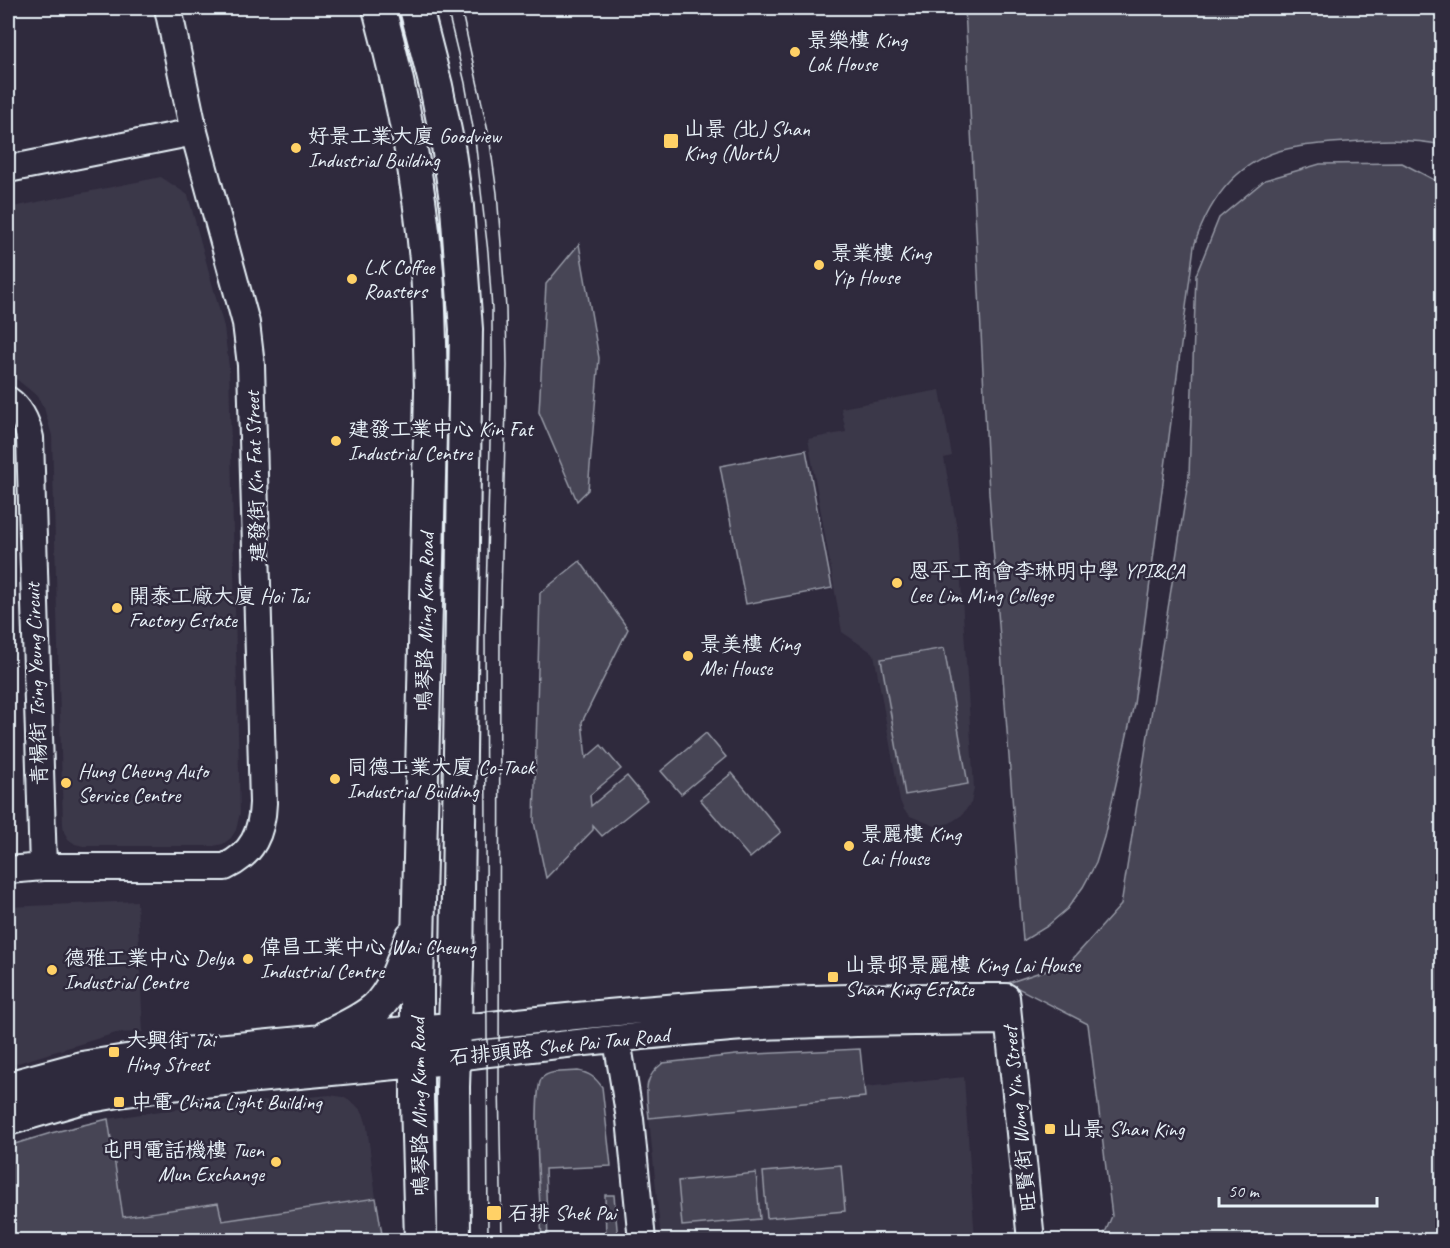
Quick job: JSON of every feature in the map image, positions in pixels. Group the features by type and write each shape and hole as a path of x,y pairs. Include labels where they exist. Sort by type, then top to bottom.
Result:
{"main road":[{"name":"鳴琴路 Ming Kum Road","path":"379,8 412,151 427,271 430,331 418,922 417,1047 421,1240"},
{"name":"鳴琴路 Ming Kum Road","path":"416,8 436,86 448,147 457,207 466,329 467,391 454,1043 454,1240"},
{"path":"318,1041 360,1020 377,1007 392,986 418,922"},
{"name":"石排頭路 Shek Pai Tau Road","path":"8,1088 114,1062 318,1041 417,1047"},
{"name":"石排頭路 Shek Pai Tau Road","path":"8,1119 79,1098 129,1089 454,1043"}],"street":[{"name":"建發街 Kin Fat Street","path":"8,870 43,867 225,867 243,857 251,848 261,827 262,779 251,365 246,323 194,132 168,8"},
{"path":"8,169 194,132"},
{"name":"青楊街 Tsing Yeung Circuit","path":"8,400 19,410 30,438 43,867"},
{"name":"石排頭路 Shek Pai Tau Road","path":"454,1043 668,1008 791,1000 891,997 1007,1009"},
{"name":"石排頭路 Shek Pai Tau Road","path":"454,1043 617,1040 702,1031 1007,1009"},
{"name":"旺賢街 Wong Yin Street","path":"1007,1009 1031,1240"},
{"path":"617,1040 630,1119 642,1240"}],"shaded area":[{"path":"965,8 1442,8 1442,145 1406,140 1371,141 1315,144 1277,152 1244,169 1231,181 1219,195 1201,228 1194,246 1134,704 1104,837 1096,863 1083,887 1067,909 1046,927 1023,941 989,493"},
{"path":"1402,163 1442,184 1442,1240 1102,1240 1112,1216 1088,1024 1008,983 1070,962 1121,905 1189,476 1196,275 1219,218 1265,180 1320,164"},
{"name":"開泰工廠大廈 Hoi Tai Factory Estate","path":"161,177 188,195 224,327 229,367 240,813 236,830 231,838 223,844 214,846 83,846 68,839 63,824 52,436 44,408 36,395 8,375 8,208"},
{"path":"579,244 599,358 588,490 577,501 539,412 546,284"},
{"name":"恩平工商會李琳明中學 YPI&CA Lee Lim Ming College","path":"940,390 952,456 944,458 958,534 974,788 971,803 962,815 950,823 935,826 910,816 904,810 900,801 874,654 842,632 808,439 846,432 841,408"},
{"path":"806,450 832,588 746,604 720,466"},
{"path":"580,561 628,629 582,722 586,758 601,745 621,769 590,795 591,806 627,776 647,800 602,836 593,826 593,830 546,878 534,822 540,593"},
{"path":"944,648 968,784 905,795 881,659"},
{"path":"706,733 726,757 681,794 661,771"},
{"path":"732,773 781,832 750,858 700,799"},
{"name":"德雅工業中心 Delya Industrial Centre","path":"137,901 143,1032 116,1033 8,1066 8,907"},
{"path":"860,1049 865,1097 649,1118 648,1081 663,1063 736,1055"},
{"path":"578,1071 592,1076 602,1087 611,1166 545,1169 548,1240 542,1240 537,1128 539,1087 545,1075"},
{"path":"964,1077 975,1240 661,1240 649,1118 864,1097 864,1087"},
{"name":"屯門電話機樓 Tuen Mun Exchange","path":"330,1095 343,1097 355,1104 363,1113 367,1126 376,1198 221,1221 217,1203 123,1217 108,1119 167,1110"},
{"path":"108,1119 123,1217 218,1203 222,1221 376,1198 383,1240 8,1240 8,1146"},
{"path":"841,1165 845,1211 767,1218 763,1172"},
{"path":"756,1173 760,1219 682,1226 678,1181"},
{"path":"605,1195 614,1195 618,1240 606,1240"}],"tram line":[{"path":"447,8 465,83 475,139 492,309 485,633 488,1240"},
{"path":"461,8 489,136 497,193 506,308 507,366 500,633 499,1084 502,1240"}],"place":[{"name":"景樂樓 King Lok House","path":"795,52"},
{"name":"山景 (北) Shan King (North)","path":"671,141"},
{"name":"好景工業大廈 Goodview Industrial Building","path":"296,148"},
{"name":"景業樓 King Yip House","path":"819,265"},
{"name":"L.K Coffee Roasters","path":"352,279"},
{"name":"建發工業中心 Kin Fat Industrial Centre","path":"336,441"},
{"name":"恩平工商會李琳明中學 YPI&CA Lee Lim Ming College","path":"897,583"},
{"name":"開泰工廠大廈 Hoi Tai Factory Estate","path":"117,608"},
{"name":"景美樓 King Mei House","path":"688,656"},
{"name":"同德工業大廈 Co-Tack Industrial Building","path":"335,779"},
{"name":"Hung Cheung Auto Service Centre","path":"66,783"},
{"name":"景麗樓 King Lai House","path":"849,846"},
{"name":"偉昌工業中心 Wai Cheung Industrial Centre","path":"248,959"},
{"name":"德雅工業中心 Delya Industrial Centre","path":"52,970"},
{"name":"山景邨景麗樓 King Lai House Shan King Estate","path":"833,977"},
{"name":"大興街 Tai Hing Street","path":"114,1052"},
{"name":"中電 China Light Building","path":"119,1102"},
{"name":"山景 Shan King","path":"1050,1129"},
{"name":"屯門電話機樓 Tuen Mun Exchange","path":"276,1162"},
{"name":"石排 Shek Pai","path":"494,1213"}]}
